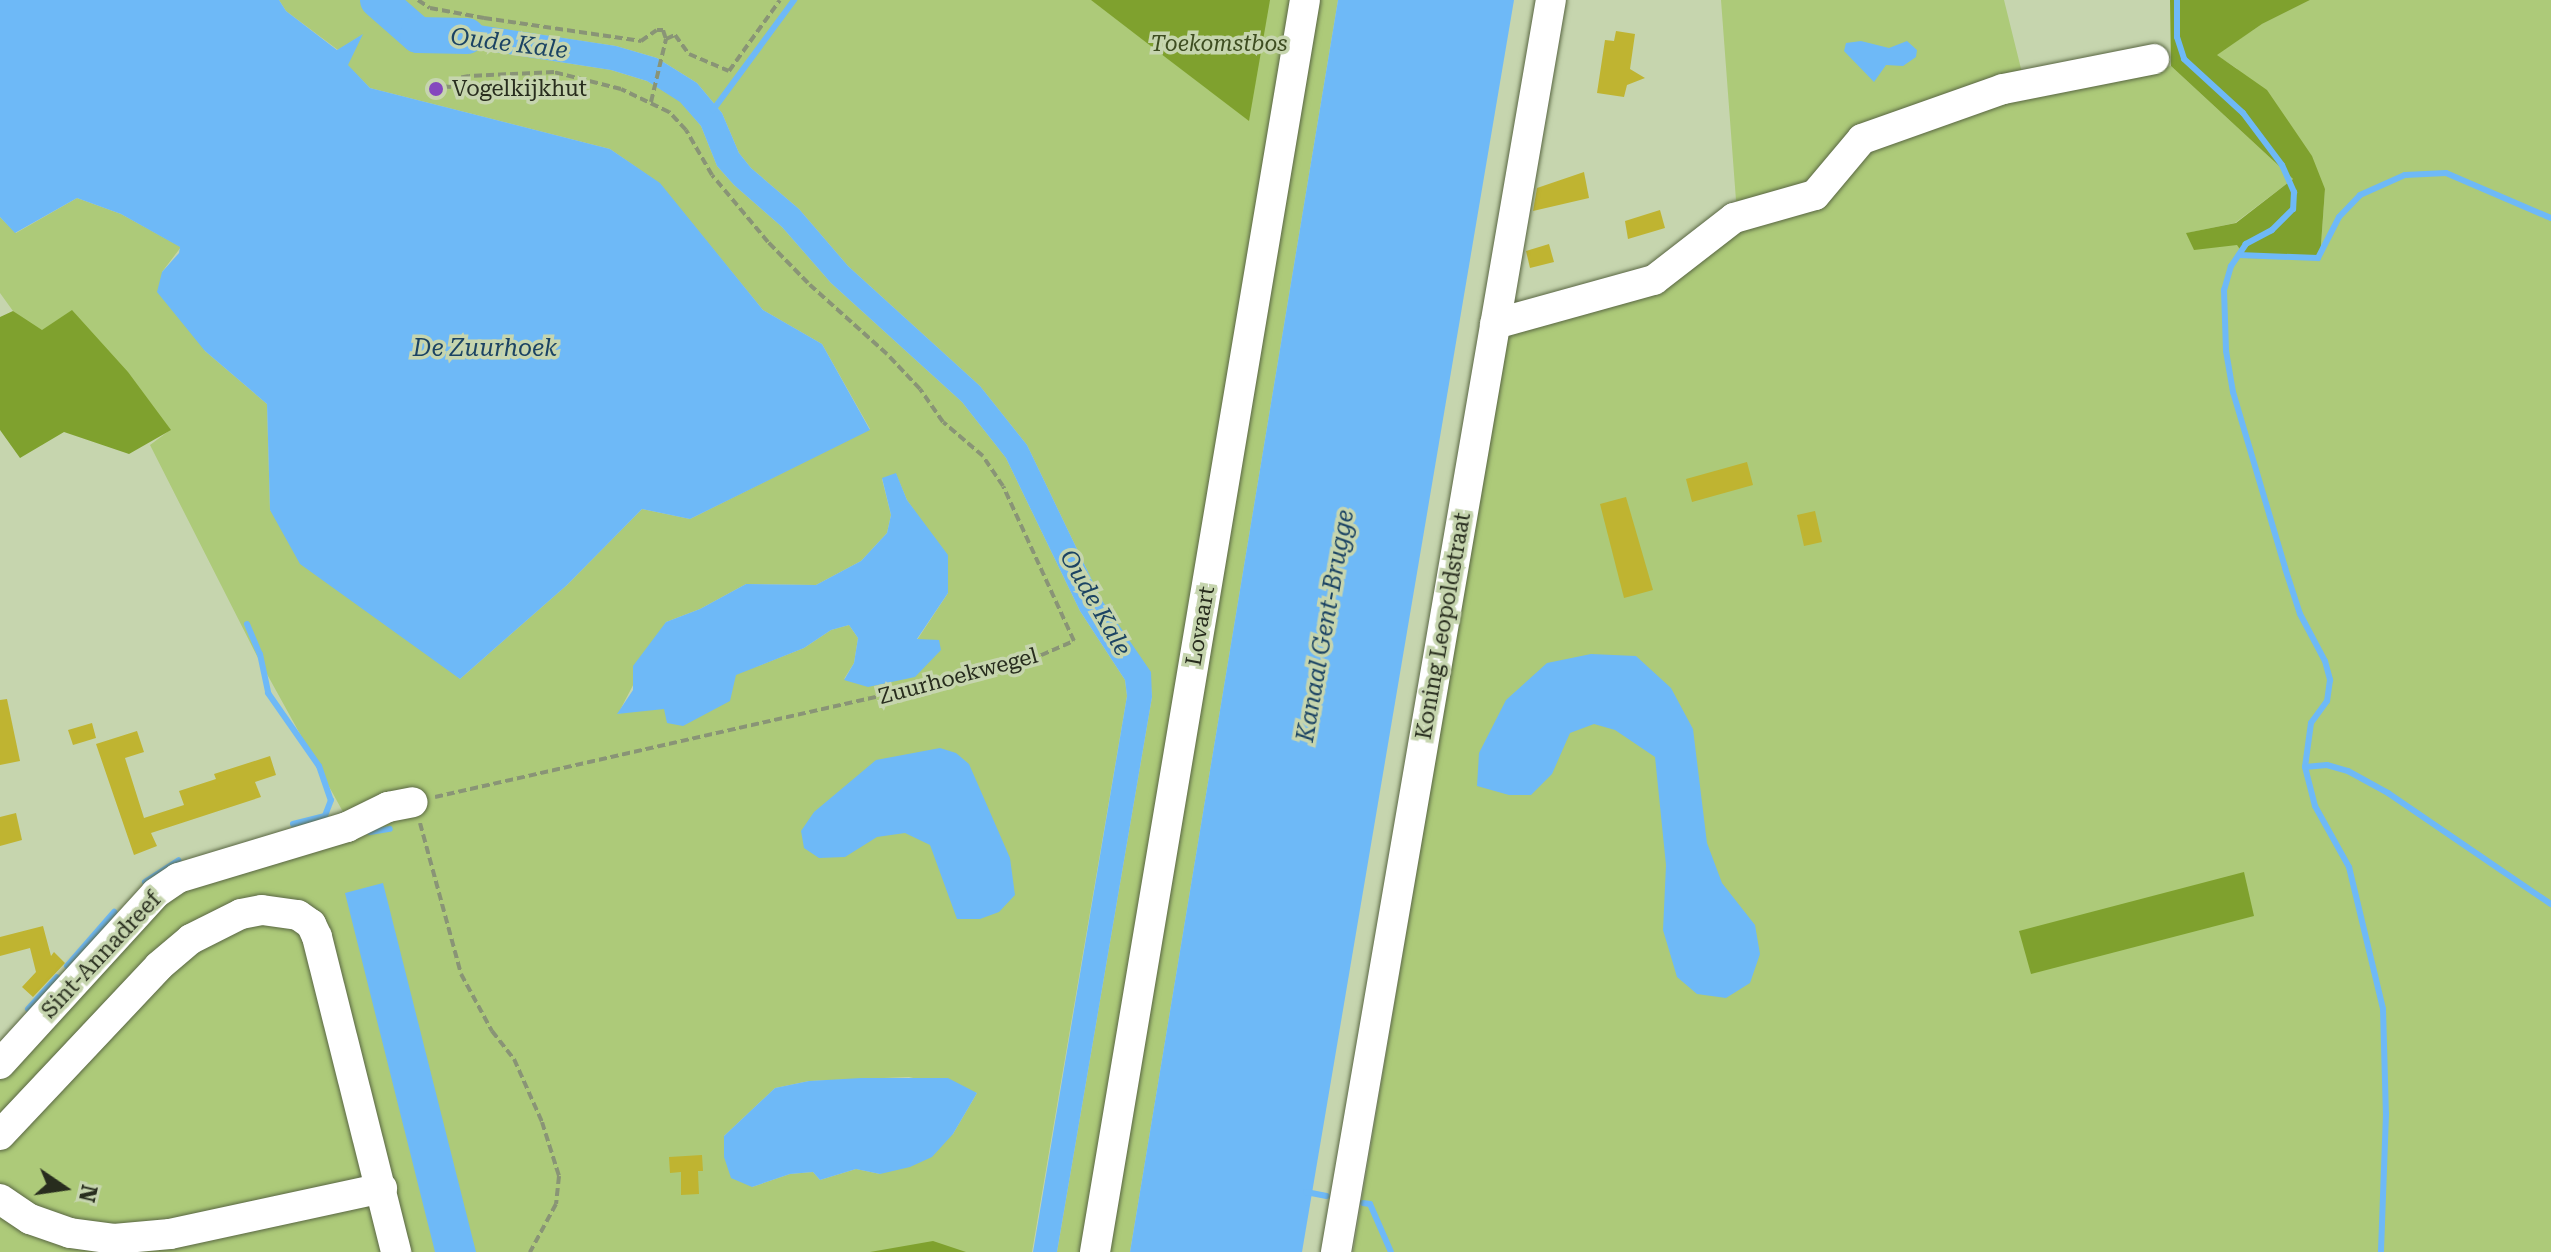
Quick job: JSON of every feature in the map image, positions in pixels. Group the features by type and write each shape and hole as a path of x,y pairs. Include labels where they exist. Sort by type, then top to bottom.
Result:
{"street":[{"name":"Lovaart","path":"1095,1252 1305,0"},
{"name":"Koning Leopoldstraat","path":"1336,1252 1551,0"},
{"path":"1495,324 1654,280 1734,218 1815,195 1862,139 2003,89 2154,59"},
{"name":"Sint-Annadreef","path":"0,1064 156,893 178,878 351,824 388,807 413,802"},
{"path":"0,1135 159,966 191,939 241,914 280,911 298,915 311,924 317,937 396,1252"},
{"path":"0,1199 30,1219 56,1228 114,1239 170,1234 382,1188"}],"path":[{"path":"418,0 430,8 484,18 641,41 657,30 663,30 666,39 651,102"},
{"path":"666,39 675,35 689,54 729,71 780,0"},
{"name":"Zuurhoekwegel","path":"413,802 937,683 1030,660 1074,641 1003,486 983,456 943,422 920,389 887,354 808,283 768,242 712,175 686,130 669,112 606,84 554,72 520,71 458,78 451,87 440,86"},
{"path":"413,802 461,974 492,1031 514,1059 542,1122 559,1176 556,1204 530,1252"}],"green space":[{"path":"279,0 1338,0 1130,1252 1057,1252 1152,697 1150,676 1101,599 1027,445 980,386 848,266 799,209 751,168 739,153 722,113 697,83 657,58 616,46 509,30 419,35 456,46 611,70 647,81 680,101 701,126 717,166 734,185 782,227 831,283 962,402 1006,458 1080,611 1125,680 1127,696 1032,1252 0,1252 0,1070 181,880 353,830 257,656 150,445 170,430 13,311 0,293 0,217 16,233 77,198 121,214 181,247 162,272 205,351 267,404 270,510 460,679 567,585 642,509 690,519 870,429 822,344 763,310 659,183 610,149 370,88 347,65 362,35 338,50 286,11","holes":["896,474 907,500 925,526 948,593 917,640 844,679 854,663 858,638 849,625 831,630 804,648 761,665 618,714 666,622 700,609 746,584 816,585 861,561 887,533 891,515 882,479","909,1077 977,1093 953,1134 880,1174 856,1169 820,1180 813,1172 790,1174 752,1187 724,1136 775,1088 809,1081"]},
{"name":"Toekomstbos","path":"1091,0 1270,0 1249,121 1169,60"},
{"path":"1721,0 2004,0 2028,97 2171,66 2293,179 2235,223 2187,233 2320,259 2325,189 2236,68 2216,55 2262,24 2310,0 2551,0 2551,1252 1353,1252 1507,331 1738,227"},
{"path":"2170,0 2310,0 2262,24 2217,55 2267,90 2312,156 2325,189 2320,259 2246,258 2237,245 2194,250 2186,233 2236,223 2293,179 2171,66"},
{"path":"72,310 128,372 171,430 129,454 64,432 20,458 0,430 0,317 13,311 42,330"},
{"path":"2244,872 2254,916 2031,974 2019,931"},
{"path":"933,1241 966,1252 870,1252"}],"water":[{"name":"De Zuurhoek","path":"0,0 279,0 286,11 337,50 363,34 348,65 370,88 610,149 660,183 763,310 822,344 870,430 690,519 642,509 567,585 460,679 300,564 270,510 267,404 205,351 157,292 162,272 179,253 180,247 121,214 77,198 15,233 0,217"},
{"name":"Kanaal Gent-Brugge","path":"1338,0 1514,0 1302,1252 1130,1252"},
{"path":"459,22 616,46 657,58 697,83 722,113 739,153 751,168 799,209 848,266 980,386 1027,445 1101,599 1151,672 1152,697 1057,1252 1033,1252 1127,696 1125,680 1080,611 1006,458 962,402 831,283 782,227 734,185 717,166 701,126 680,102 647,81 611,70 456,46 418,35"},
{"path":"1861,41 1889,48 1907,41 1917,50 1916,57 1903,66 1886,65 1874,82 1844,51 1846,43"},
{"path":"896,473 907,500 948,555 948,593 917,639 939,640 941,650 915,677 868,687 844,680 854,663 858,638 849,625 831,630 804,648 736,675 730,701 683,726 667,723 664,709 617,714 633,690 633,666 666,622 700,609 746,584 816,585 861,561 887,533 891,515 882,478"},
{"path":"1591,654 1636,656 1671,688 1693,729 1707,843 1722,883 1755,925 1760,954 1750,983 1726,998 1697,994 1677,977 1663,930 1666,865 1655,757 1615,730 1594,724 1570,733 1552,774 1531,795 1509,795 1477,786 1479,753 1506,700 1547,663"},
{"path":"940,748 956,753 969,764 1010,858 1015,895 999,912 980,919 957,919 930,845 905,833 877,837 845,857 819,858 804,848 801,831 814,812 876,760"},
{"path":"383,883 476,1252 435,1252 345,893"},
{"path":"948,1078 977,1093 953,1134 932,1157 910,1167 880,1174 856,1169 820,1180 813,1172 790,1174 752,1187 731,1178 724,1157 724,1136 775,1088 809,1081"}],"building":[{"path":"1616,31 1635,34 1630,69 1645,78 1627,85 1624,97 1597,93 1605,40 1614,41"},
{"path":"1584,172 1589,198 1533,211 1537,188"},
{"path":"1660,210 1665,228 1628,239 1625,221"},
{"path":"1549,244 1554,262 1530,268 1526,251"},
{"path":"1747,462 1753,485 1692,502 1686,479"},
{"path":"1626,497 1653,590 1624,598 1600,504"},
{"path":"1815,511 1822,542 1804,546 1797,515"},
{"path":"7,699 20,761 0,765 0,700"},
{"path":"92,723 96,738 73,745 68,730"},
{"path":"137,731 144,752 125,758 144,818 184,805 179,791 216,779 214,774 270,756 276,775 255,782 261,797 151,833 157,846 134,855 96,744"},
{"path":"16,813 22,840 0,846 0,817"},
{"path":"43,926 51,956 54,952 65,963 33,997 22,987 36,972 30,948 0,956 0,937"},
{"path":"702,1155 703,1171 698,1171 699,1194 681,1195 681,1172 670,1173 669,1157"}],"waterway":[{"name":"Oude Kale","path":"378,0 418,35 467,36"},
{"path":"713,110 794,0"},
{"path":"2177,0 2177,37 2184,59 2243,113 2282,165 2294,192 2293,209 2272,230 2246,244 2231,266 2224,290 2226,351 2233,392 2285,568 2300,614 2325,661 2330,680 2327,701 2311,723 2305,767 2315,806 2349,867 2383,1009 2386,1114 2381,1252"},
{"path":"2239,255 2318,258 2339,217 2360,195 2405,175 2446,173 2551,218"},
{"path":"247,624 260,654 268,693 319,766 331,800 325,816 293,824"},
{"path":"2305,767 2327,765 2348,771 2388,793 2551,904"},
{"path":"370,832 390,829"},
{"path":"145,882 179,860"},
{"path":"67,966 114,912"},
{"path":"28,1009 57,977"},
{"path":"1306,1192 1327,1196"},
{"path":"1363,1203 1370,1204 1391,1252"}],"place":[{"name":"Vogelkijkhut","path":"436,89"}]}
